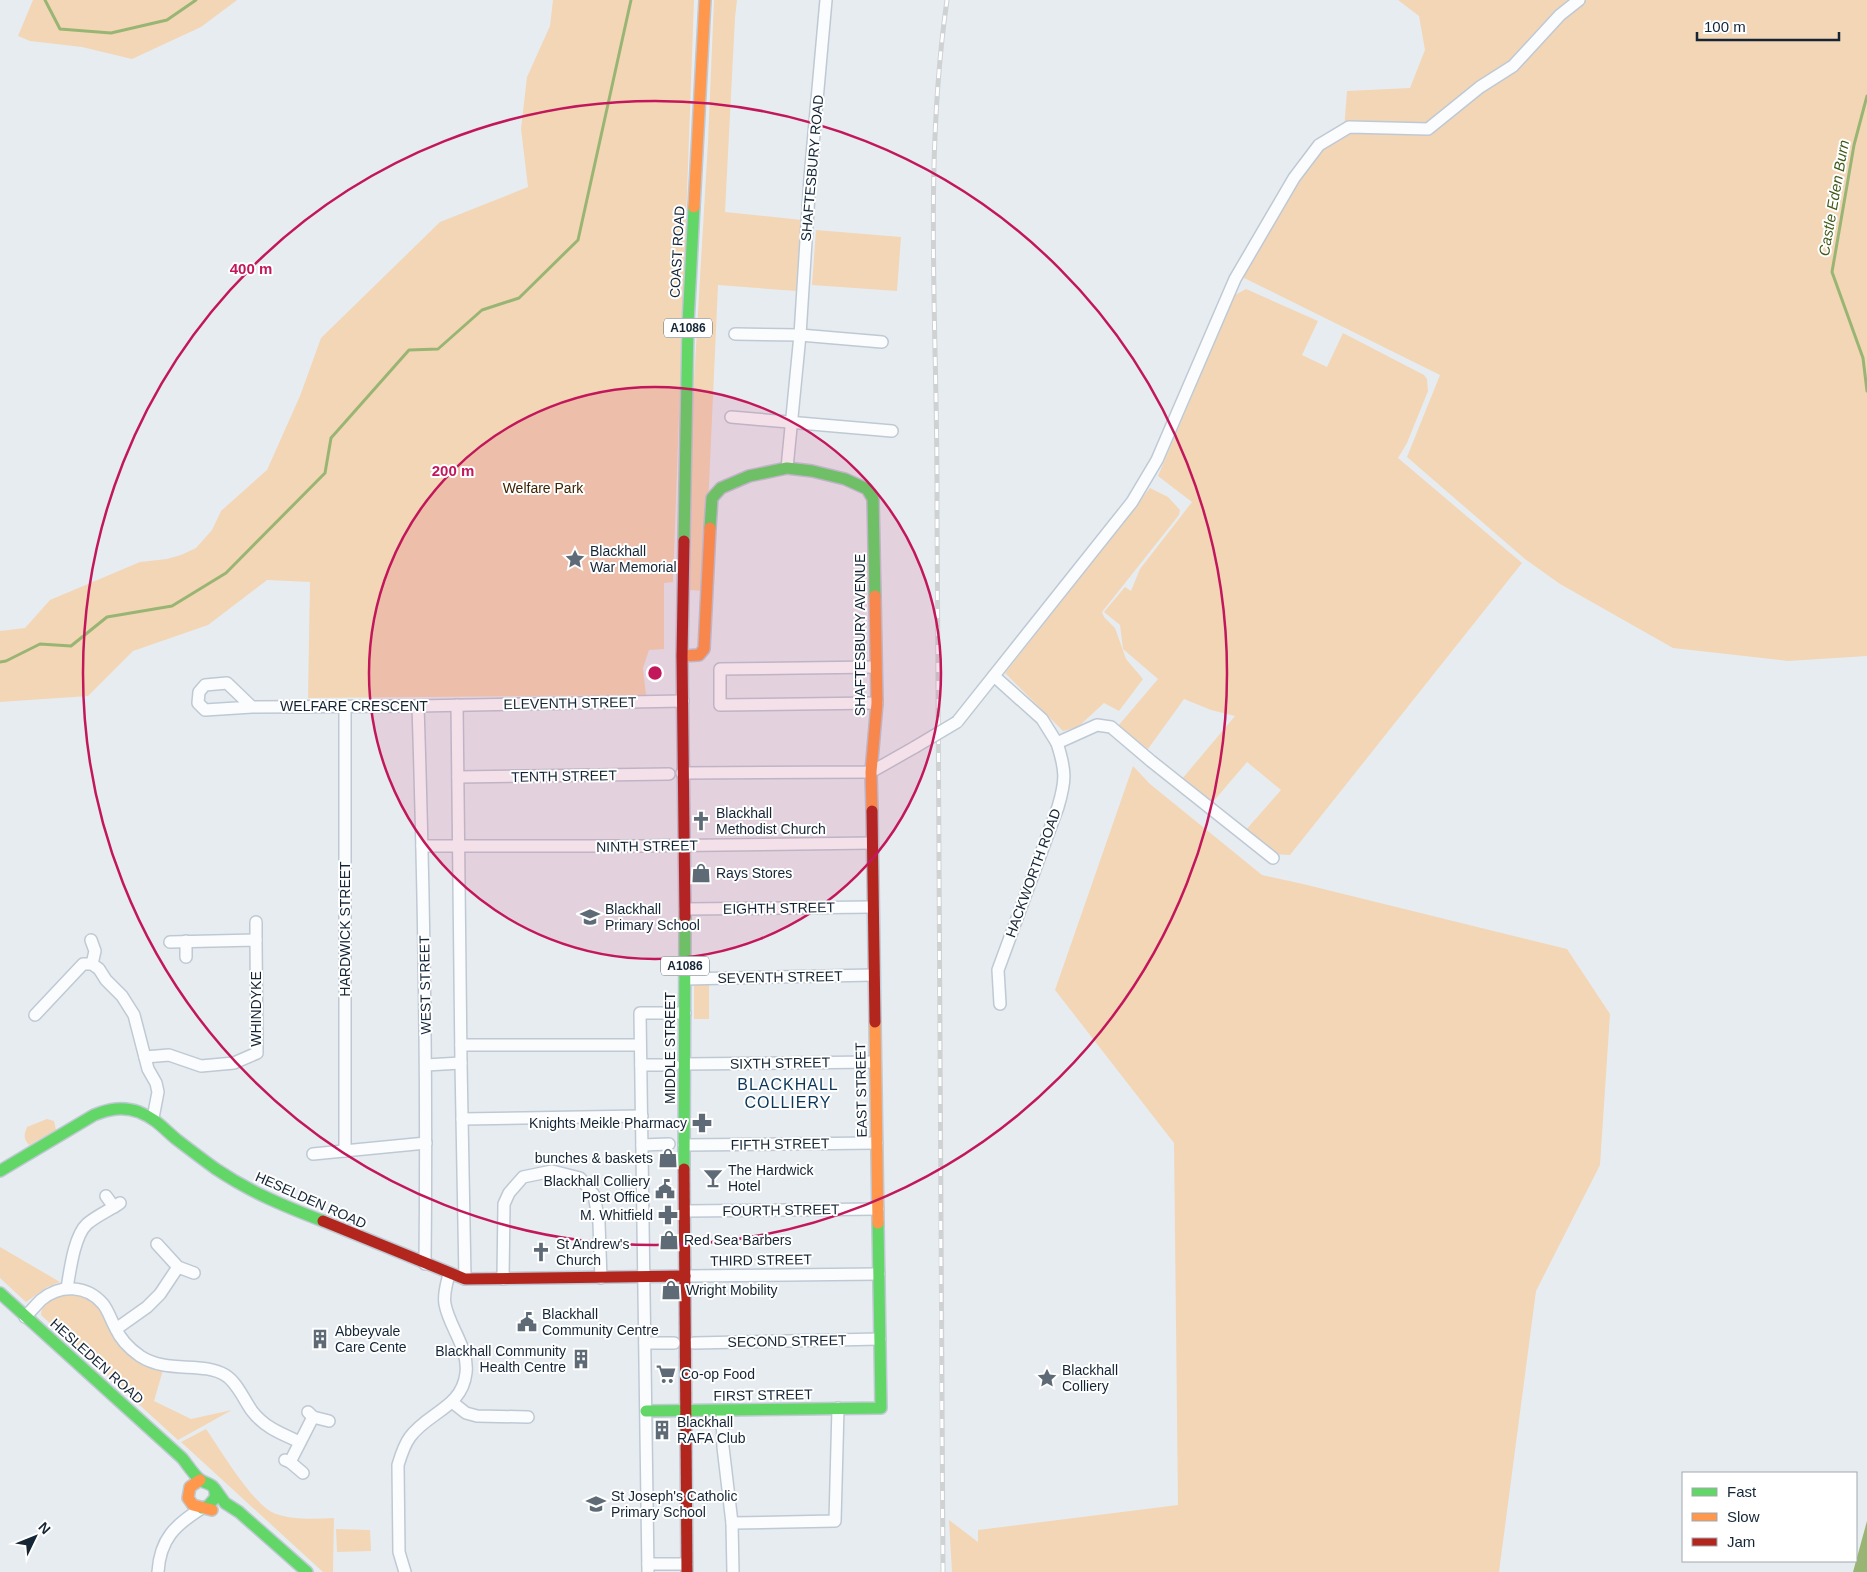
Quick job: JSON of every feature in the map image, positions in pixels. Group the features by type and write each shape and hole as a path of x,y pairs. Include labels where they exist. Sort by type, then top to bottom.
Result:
{"street":[{"name":"COAST ROAD","path":"682,656 688,324 706,0"},
{"name":"SHAFTESBURY ROAD","path":"787,468 800,335 810,178 826,0"},
{"path":"682,773 871,772 957,722 1132,502 1148,478 1235,279 1294,178 1319,145 1349,127 1428,129 1480,87 1514,66 1560,15 1579,0"},
{"path":"736,334 800,335 882,342"},
{"path":"731,417 892,431"},
{"path":"682,656 699,654 704,649 706,640 712,498 721,488 749,476 787,468"},
{"name":"SHAFTESBURY AVENUE","path":"787,468 812,471 845,479 867,489 873,498 877,703 871,772"},
{"name":"MIDDLE STREET","path":"682,656 685,1013 679,1064 684,1145 686,1411"},
{"path":"876,667 720,669 720,705 877,703"},
{"name":"HACKWORTH ROAD","path":"994,676 1042,719 1057,743 1063,762 1064,784 1058,807 998,970 1000,1004"},
{"name":"ELEVENTH STREET","path":"457,705 683,701"},
{"path":"457,705 465,1279"},
{"name":"WELFARE CRESCENT","path":"252,707 457,705"},
{"name":"HARDWICK STREET","path":"344,1151 345,706"},
{"name":"WEST STREET","path":"418,706 426,1065 425,1264"},
{"path":"1057,743 1097,725 1112,727 1151,761 1273,858"},
{"name":"EAST STREET","path":"871,772 881,1408"},
{"name":"TENTH STREET","path":"458,777 669,774"},
{"name":"NINTH STREET","path":"422,846 872,843"},
{"name":"EIGHTH STREET","path":"685,910 873,907"},
{"name":"WHINDYKE","path":"145,1057 169,1055 201,1066 234,1063 257,1053 256,922"},
{"path":"91,940 95,951 92,964"},
{"path":"170,942 256,940"},
{"path":"186,941 186,957"},
{"path":"35,1015 83,964 92,964 122,996 134,1015 148,1069 156,1083 158,1092 153,1118"},
{"name":"SEVENTH STREET","path":"685,979 874,974"},
{"path":"685,1013 640,1013 640,1046 648,1568 687,1568"},
{"path":"461,1045 640,1046"},
{"path":"426,1065 461,1062"},
{"name":"SIXTH STREET","path":"641,1065 875,1062"},
{"name":"HESELDEN ROAD","path":"0,1171 79,1124 106,1110 120,1108 136,1111 153,1118 209,1164 260,1196 449,1274 465,1279 644,1277"},
{"path":"462,1119 642,1116"},
{"path":"314,1154 426,1143"},
{"name":"FIFTH STREET","path":"684,1145 877,1143"},
{"path":"642,1145 669,1144"},
{"path":"504,1279 504,1204 508,1193 523,1177 552,1171 580,1178 594,1195 599,1223 601,1278"},
{"path":"67,1288 72,1260 80,1235 86,1225 117,1205 106,1196"},
{"name":"FOURTH STREET","path":"685,1211 878,1209"},
{"path":"157,1244 178,1267 194,1273"},
{"path":"116,1329 147,1307 160,1294 178,1267"},
{"path":"405,1572 399,1552 398,1465 401,1455 410,1437 418,1428 452,1402 460,1391 466,1372 464,1353 444,1303 449,1274"},
{"name":"THIRD STREET","path":"644,1277 878,1274"},
{"path":"26,1316 42,1299 55,1292 67,1288 81,1289 93,1295 103,1304 116,1329 133,1350 154,1363 219,1372 231,1379 254,1413 264,1424 276,1432 300,1442"},
{"name":"HESLEDEN ROAD","path":"0,1294 174,1452 200,1480"},
{"name":"SECOND STREET","path":"694,1343 880,1339"},
{"path":"645,1343 674,1343"},
{"path":"452,1402 466,1413 477,1416 528,1417"},
{"path":"732,1523 836,1521 838,1408"},
{"name":"FIRST STREET","path":"646,1411 881,1408"},
{"name":"A1086","path":"686,1411 687,1568"},
{"path":"722,1411 723,1448 732,1523 733,1572"},
{"path":"303,1473 286,1461 300,1442 310,1415 328,1421"},
{"path":"174,1452 193,1506 239,1512"},
{"path":"176,1527 191,1484 200,1480 210,1482 225,1503 239,1512 307,1572"},
{"path":"158,1572 159,1559 164,1543 176,1527 202,1508 206,1508 214,1502 215,1489"}],"green space":[{"path":"33,0 237,0 201,27 132,59 82,47 30,41 18,36"},
{"name":"Welfare Park","path":"553,0 694,0 673,582 664,583 664,649 649,650 643,668 646,695 308,698 310,582 267,580 208,625 133,651 88,696 0,702 0,631 25,628 50,600 140,562 167,559 196,548 212,530 221,511 267,470 300,396 321,338 440,222 528,187 521,129 527,77 550,26"},
{"path":"714,0 737,0 725,212 802,220 796,291 718,285 702,591 690,590 692,415 708,142"},
{"path":"1398,0 1867,0 1867,656 1788,661 1673,648 1560,584 1525,559 1407,457 1440,375 1238,275 1319,145 1344,130 1347,91 1410,88 1425,50 1419,16"},
{"path":"816,230 901,237 897,291 812,285"},
{"path":"1246,289 1318,321 1302,355 1327,367 1343,333 1424,375 1427,379 1428,391 1407,443 1398,458 1522,563 1290,855 1272,854 1245,831 1281,790 1247,762 1212,803 1182,779 1235,716 1211,710 1184,699 1148,749 1118,726 1158,679 1123,649 1120,625 1104,612 1125,587 1131,591 1140,569 1192,502 1158,476 1235,295"},
{"path":"1150,488 1168,497 1180,510 1179,515 1102,612 1104,617 1115,628 1126,659 1143,679 1119,711 1104,703 1078,727 1063,731 1005,673"},
{"path":"1133,766 1150,784 1262,875 1567,949 1610,1014 1600,1165 1536,1291 1499,1572 952,1572 949,1520 978,1542 978,1530 1178,1505 1174,1143 1055,990"},
{"path":"694,984 709,984 709,1019 694,1019"},
{"path":"47,1119 54,1121 56,1130 29,1145 25,1136 27,1127"},
{"path":"0,1247 60,1282 47,1287 26,1302 0,1278"},
{"path":"78,1293 91,1299 101,1308 112,1335 127,1349 163,1370 154,1401 191,1419 232,1410 178,1440 41,1315 42,1309 49,1301 60,1296"},
{"path":"206,1429 248,1489 267,1509 276,1514 297,1518 334,1518 333,1572 323,1572 181,1442"},
{"path":"336,1529 370,1530 371,1551 337,1552"}],"shaded area":[{"path":"1867,1521 1867,1572 1853,1572"}],"waterway":[{"path":"45,0 60,29 111,33 167,20 196,0"},
{"path":"0,662 6,661 40,644 71,646 107,617 172,606 226,573 325,473 331,438 409,350 438,349 482,310 519,298 578,240 631,0"},
{"name":"Castle Eden Burn","path":"1867,96 1854,145 1832,272 1863,358 1867,391"}],"railway":[{"path":"943,1572 937,442 933,252 935,126 947,0"}],"traffic: fast":[{"path":"684,541 688,324 694,207"},
{"path":"710,528 712,498 721,488 749,476 787,468 812,471 845,479 867,489 873,499 875,596"},
{"path":"684,1169 685,917"},
{"path":"0,1171 94,1115 111,1110 127,1109 139,1112 154,1120 206,1162 242,1185 281,1204 323,1221"},
{"path":"646,1411 881,1408 878,1223"},
{"path":"0,1293 182,1458 198,1478 213,1486 215,1498 208,1506 202,1508"},
{"path":"215,1489 225,1503 239,1512 307,1572"}],"traffic: slow":[{"path":"694,207 705,0"},
{"path":"682,656 699,655 704,649 710,528"},
{"path":"872,811 871,772 877,703 875,596"},
{"path":"875,1022 878,1223"},
{"path":"200,1480 190,1487 188,1498 193,1505 212,1510"}],"traffic: jam":[{"path":"684,541 682,656 685,917"},
{"path":"872,811 875,1022"},
{"path":"684,1169 687,1572"},
{"path":"323,1221 465,1279 685,1276"}],"place":[{"name":"Blackhall War Memorial","path":"575,559"},
{"name":"Blackhall Methodist Church","path":"701,821"},
{"name":"Rays Stores","path":"701,873"},
{"name":"Blackhall Primary School","path":"590,917"},
{"name":"Knights Meikle Pharmacy","path":"702,1123"},
{"name":"bunches & baskets","path":"668,1158"},
{"name":"The Hardwick Hotel","path":"713,1178"},
{"name":"Blackhall Colliery Post Office","path":"665,1189"},
{"name":"M. Whitfield","path":"668,1215"},
{"name":"Red Sea Barbers","path":"669,1240"},
{"name":"St Andrew's Church","path":"541,1252"},
{"name":"Wright Mobility","path":"671,1290"},
{"name":"Blackhall Community Centre","path":"527,1322"},
{"name":"Abbeyvale Care Cente","path":"320,1339"},
{"name":"Blackhall Community Health Centre","path":"581,1359"},
{"name":"Co-op Food","path":"666,1374"},
{"name":"Blackhall Colliery","path":"1047,1378"},
{"name":"Blackhall RAFA Club","path":"662,1430"},
{"name":"St Joseph's Catholic Primary School","path":"596,1504"}],"district":[{"name":"BLACKHALL COLLIERY","path":"788,1093"}]}
